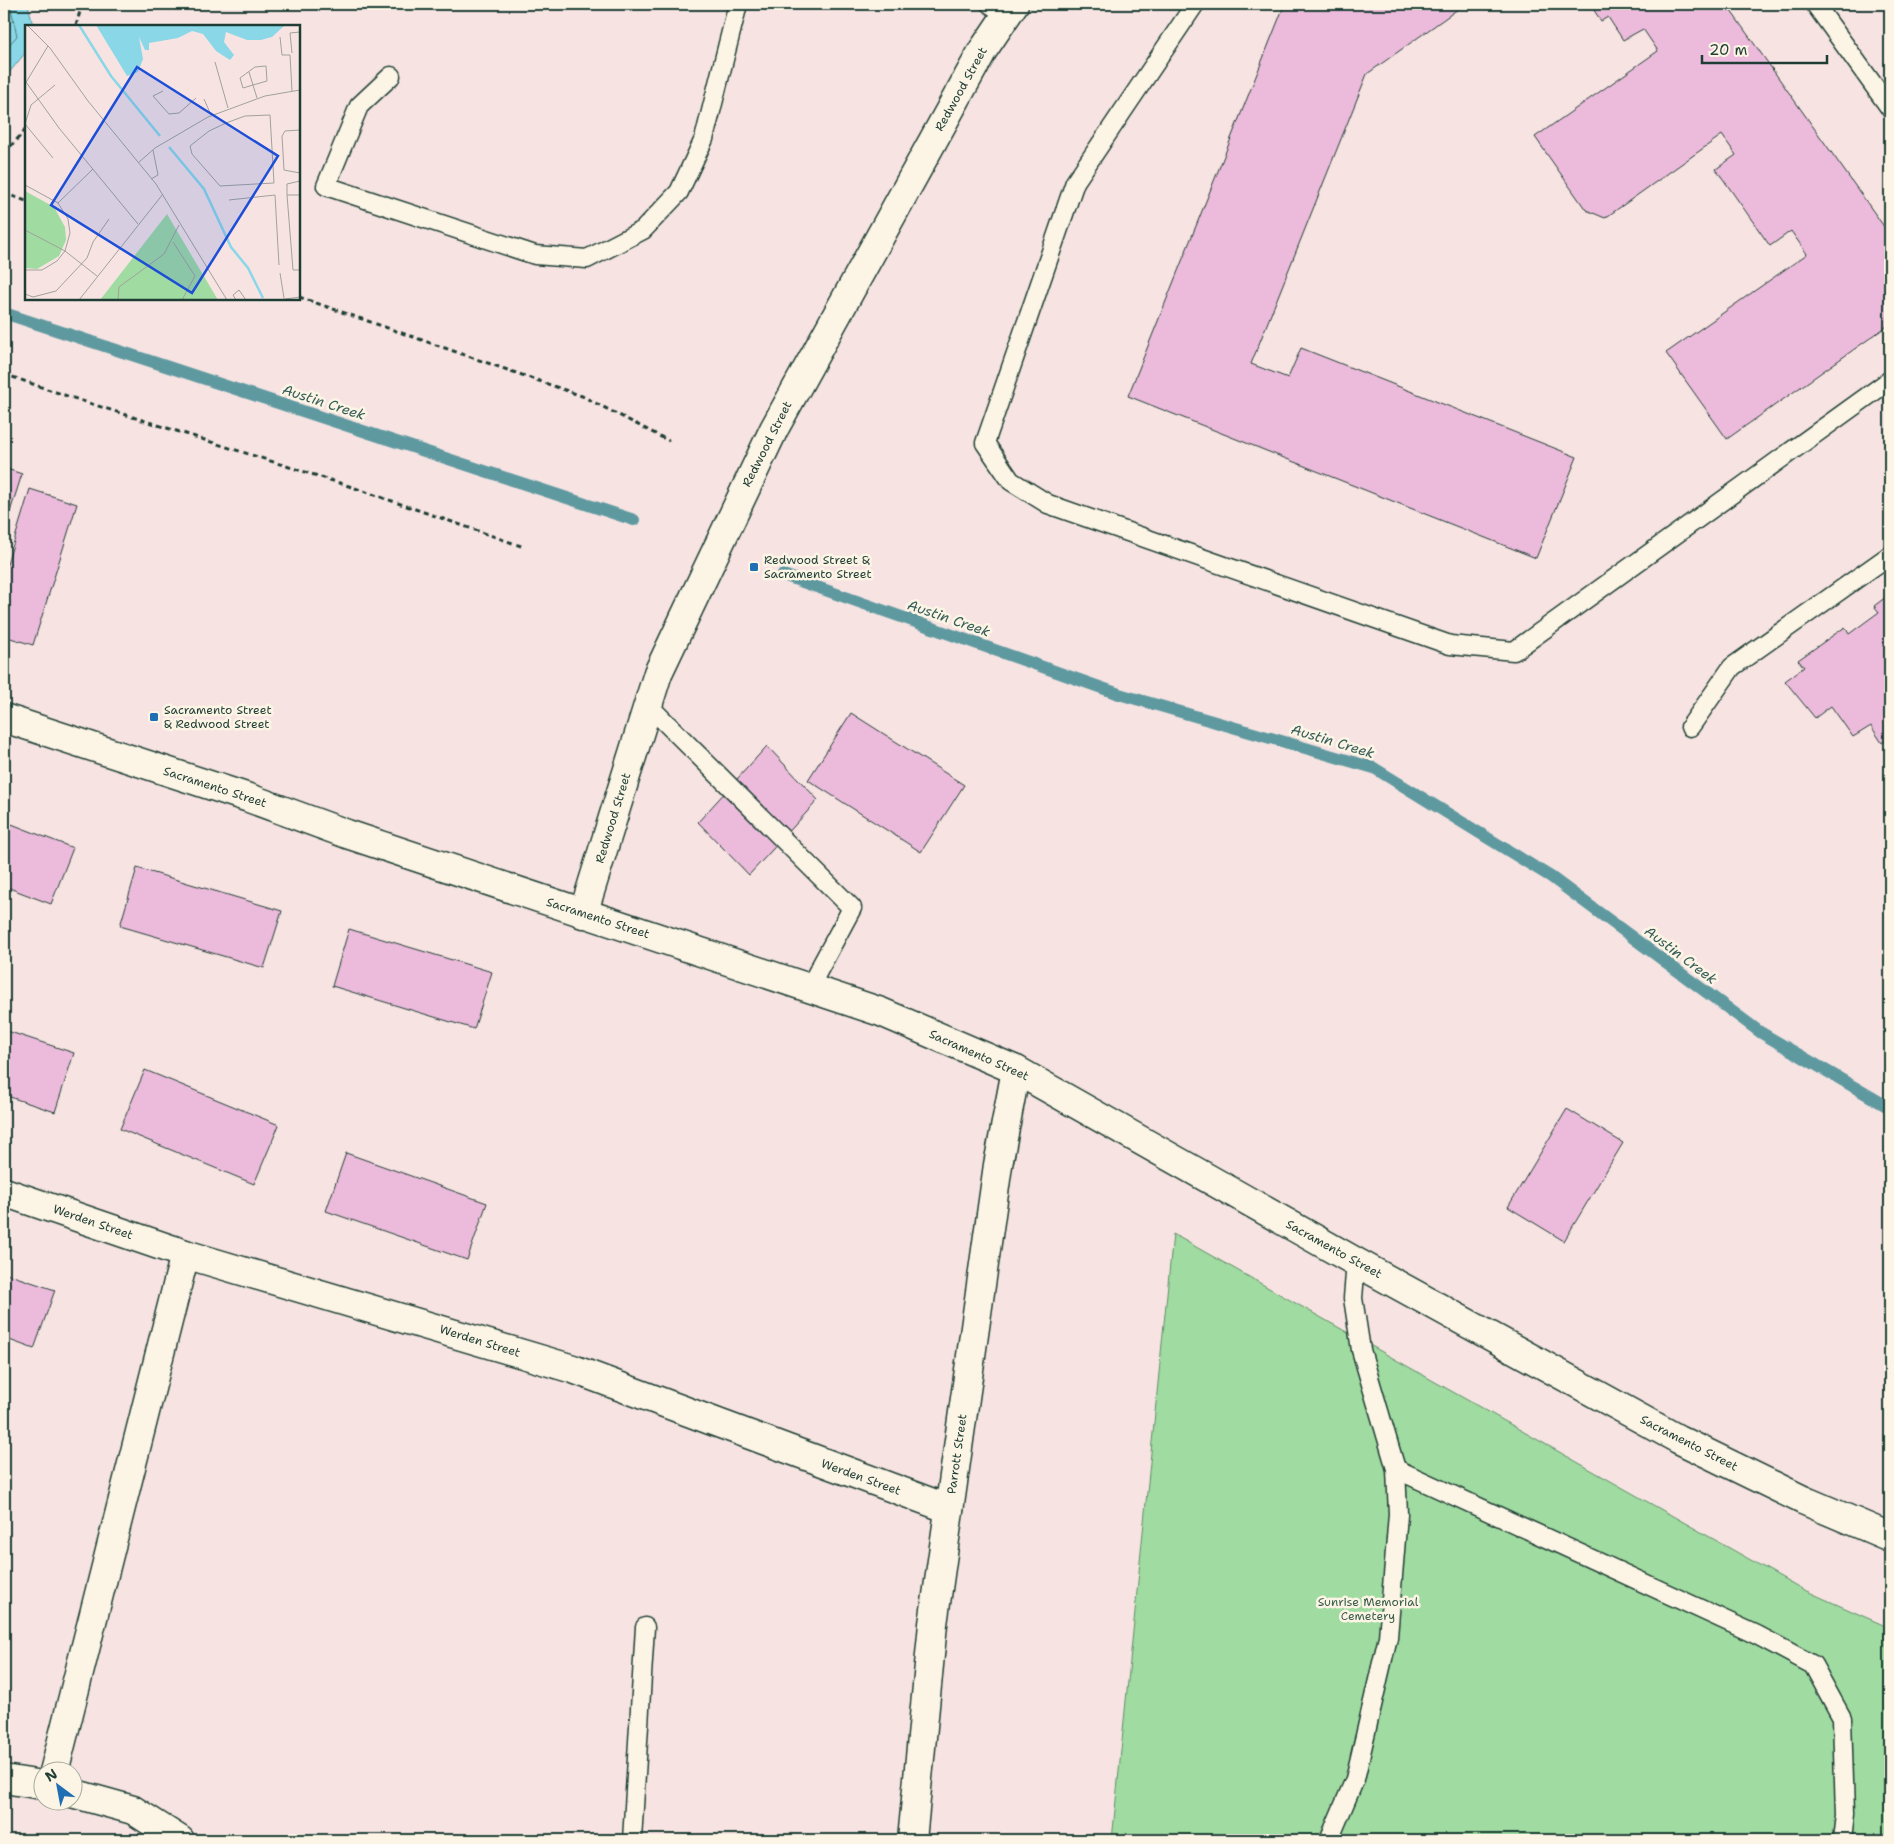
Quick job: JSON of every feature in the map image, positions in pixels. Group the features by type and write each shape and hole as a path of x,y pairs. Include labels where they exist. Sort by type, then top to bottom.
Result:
{"main road":[{"name":"Redwood Street","path":"584,914 658,673 774,429 983,50 1003,8"},
{"name":"Sacramento Street","path":"4,718 249,798 347,834 881,1012 1016,1070 1356,1262 1678,1438 1803,1500 1890,1537"},
{"name":"Parrott Street","path":"912,1840 933,1624 998,1164 1016,1070"},
{"name":"Werden Street","path":"4,1192 185,1254 574,1369 949,1510"},
{"path":"57,1762 185,1254"},
{"path":"4,1779 32,1783"},
{"path":"82,1796 132,1810 180,1840"}],"lane":[{"path":"391,76 358,106 326,186 535,255 586,259 642,230 679,192 704,140 738,4"},
{"path":"1195,4 1075,182 985,444 1011,481 1048,504 1450,645 1514,650 1890,380"},
{"path":"1815,4 1890,108"},
{"path":"1690,727 1732,667 1890,554"},
{"path":"648,705 852,908 809,988"},
{"path":"1329,1840 1355,1779 1388,1637 1398,1514 1396,1469 1361,1350 1353,1298 1356,1262"},
{"path":"1396,1469 1758,1634 1814,1665 1842,1718 1845,1814 1842,1840"},
{"path":"632,1840 645,1627"}],"path":[{"path":"76,25 82,4"},
{"path":"4,153 23,134 25,129"},
{"path":"4,193 25,201"},
{"path":"300,297 582,396 669,441"},
{"path":"4,374 79,400 352,487 524,547"}],"green space":[{"name":"Sunrise Memorial Cemetery","path":"1173,1234 1802,1589 1890,1628 1890,1840 1112,1840"}],"water":[{"path":"4,4 28,4 33,25 25,25 25,53 4,79"}],"building":[{"path":"1287,4 1465,4 1367,74 1251,364 1288,378 1301,348 1577,457 1536,558 1128,396 1284,6"},
{"path":"1590,4 1726,4 1890,235 1890,324 1727,439 1666,353 1807,254 1791,231 1770,246 1716,169 1736,155 1722,135 1605,218 1586,210 1535,137 1658,51 1643,29 1623,40 1608,17 1601,21"},
{"path":"4,468 22,474 4,531"},
{"path":"30,489 77,504 33,645 4,636 4,574"},
{"path":"1890,594 1890,738 1882,743 1871,726 1853,737 1831,706 1815,718 1785,681 1804,667 1798,660 1845,627 1849,634 1879,612 1874,606"},
{"path":"851,713 964,785 921,852 808,780"},
{"path":"767,746 818,800 749,875 698,822"},
{"path":"4,821 73,848 51,904 4,886"},
{"path":"137,868 282,911 264,968 120,926"},
{"path":"349,929 492,972 474,1029 332,986"},
{"path":"4,1030 74,1053 55,1112 4,1095"},
{"path":"145,1070 279,1125 254,1184 120,1129"},
{"path":"1567,1109 1623,1143 1564,1241 1508,1207"},
{"path":"346,1153 487,1203 467,1260 326,1211"},
{"path":"4,1273 55,1290 34,1349 4,1338"}],"waterway":[{"name":"Austin Creek","path":"4,313 634,520"},
{"name":"Austin Creek","path":"783,575 1119,694 1374,768 1551,877 1760,1032 1890,1108"}],"place":[{"name":"Redwood Street & Sacramento Street","path":"754,567"},
{"name":"Sacramento Street & Redwood Street","path":"154,717"}]}
